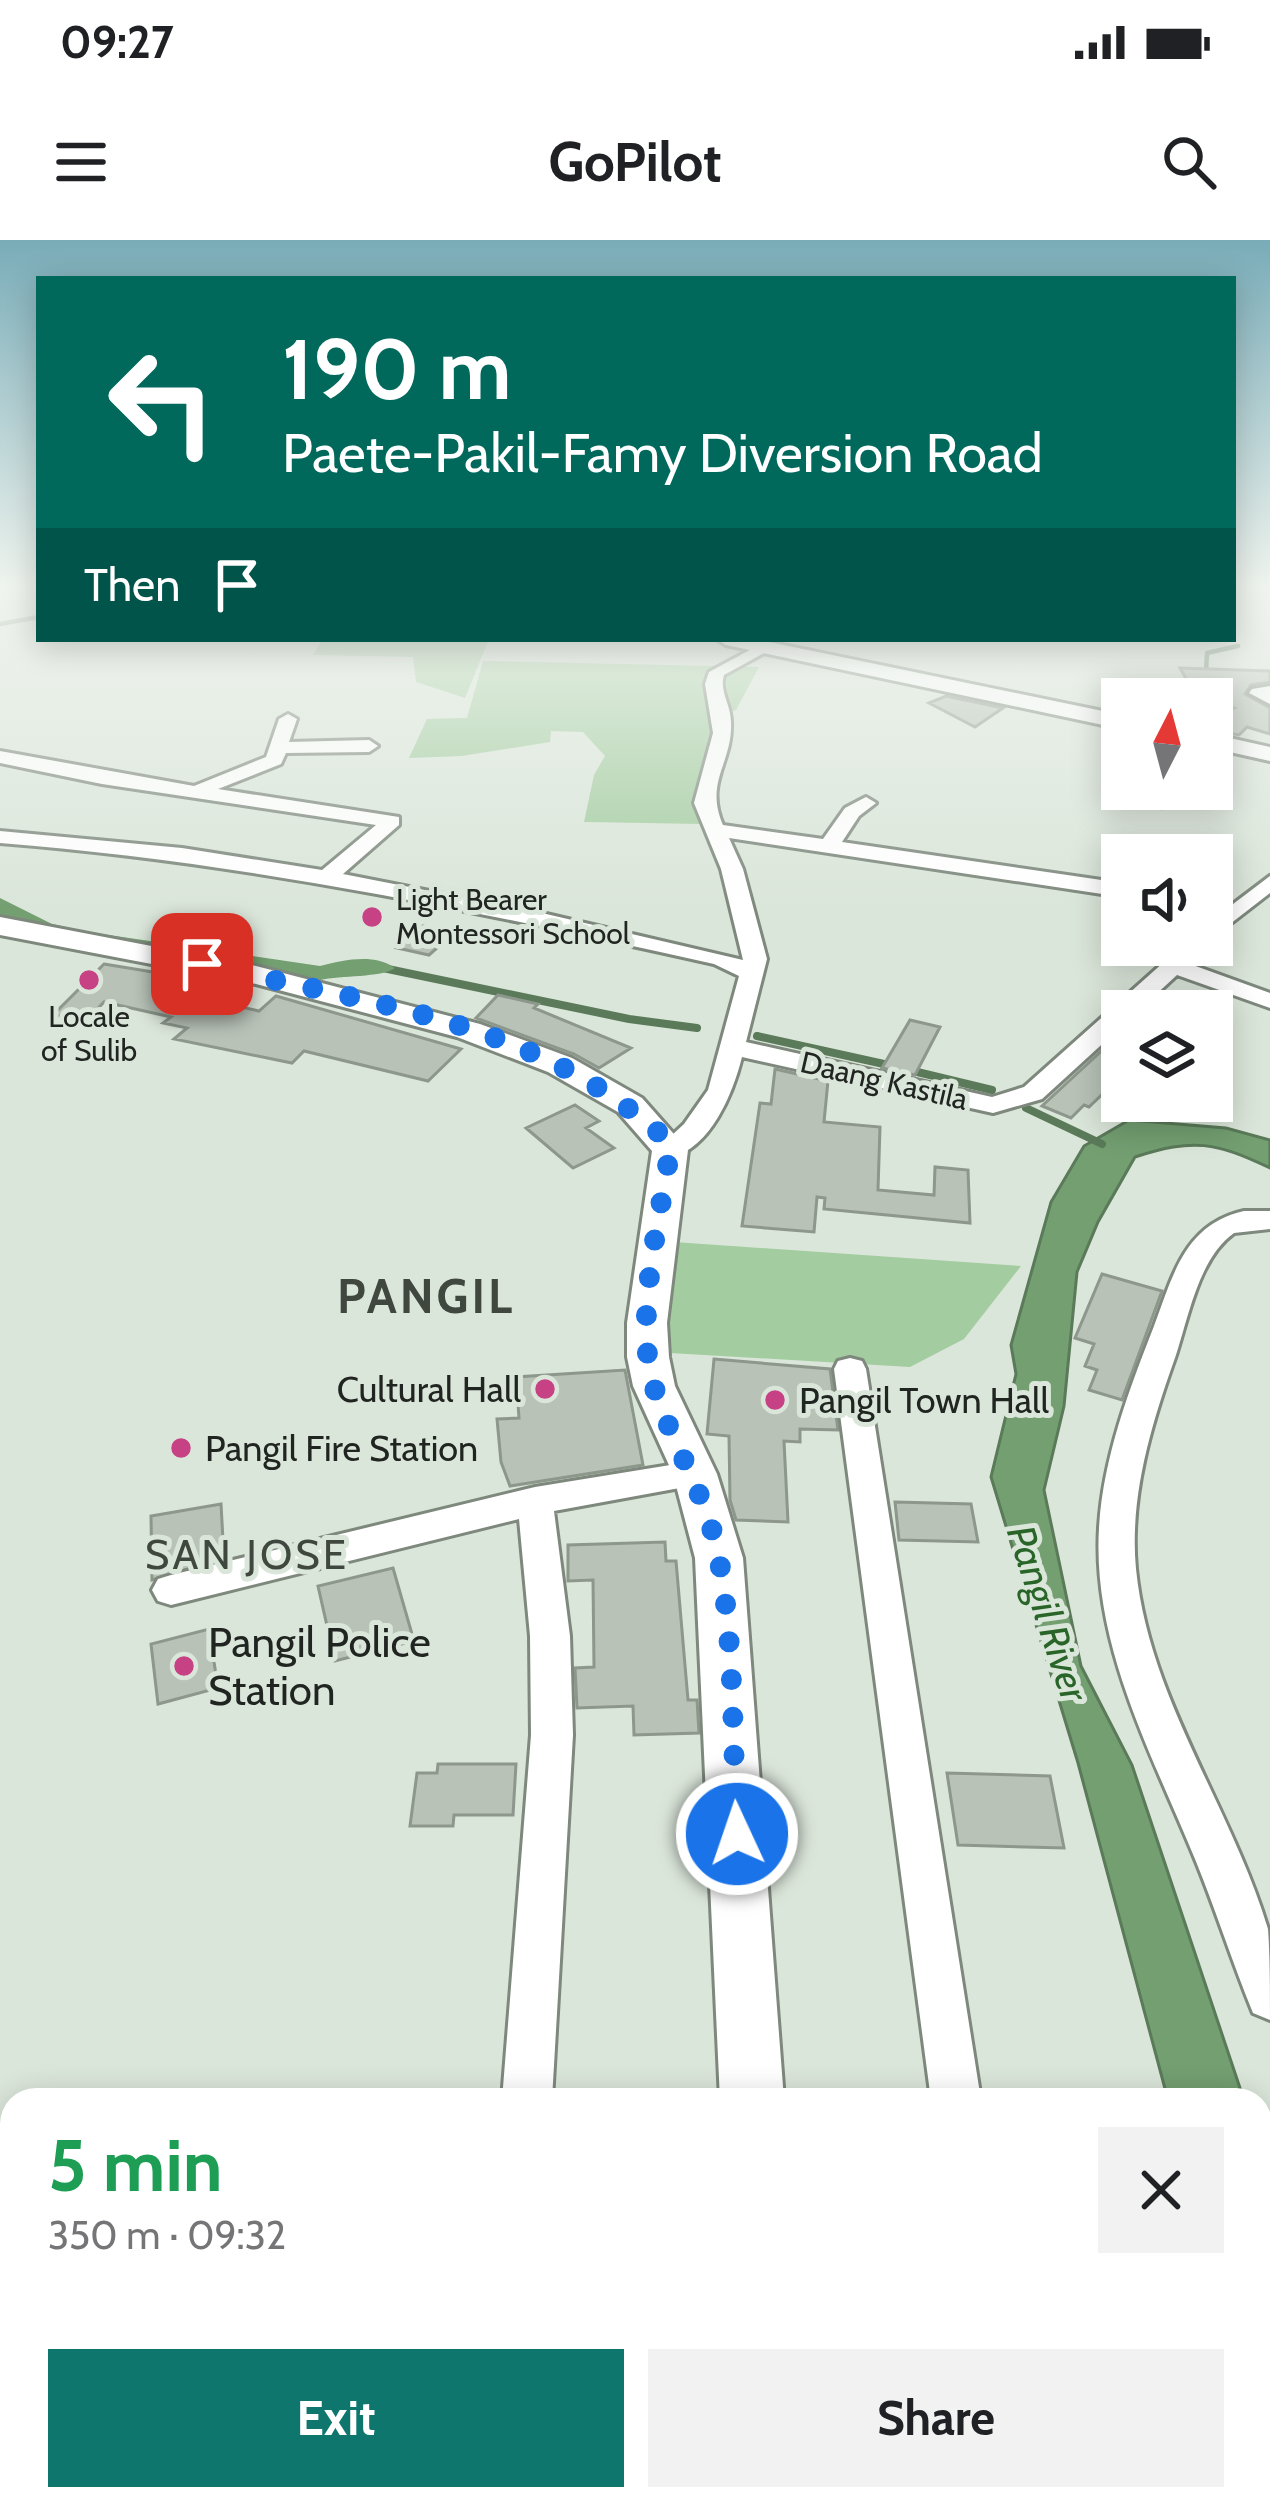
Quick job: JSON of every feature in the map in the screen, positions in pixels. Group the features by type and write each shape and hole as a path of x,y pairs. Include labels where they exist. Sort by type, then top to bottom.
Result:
{"main road":[{"path":"998,696 1101,718"},
{"path":"1233,746 1270,754"},
{"path":"0,926 202,964 492,1036 596,1086 662,1133 670,1150 646,1323 648,1357 654,1386 695,1474 719,1558 751,2088"}],"street":[{"path":"670,1150 706,1114 721,1090 752,973 754,938 712,829 704,792 725,722 717,696"},
{"path":"198,791 274,760 282,748 288,719"},
{"path":"282,748 369,746"},
{"path":"0,757 102,778 392,821 325,878"},
{"path":"828,847 851,812 866,803"},
{"path":"712,829 1101,887"},
{"path":"0,837 138,847 325,878 668,947 721,959 752,973"},
{"path":"1233,913 1270,882"},
{"path":"1147,990 1174,966 1270,1001"},
{"name":"Daang Kastila","path":"734,1047 965,1101 1012,1103 1033,1093 1101,1032"},
{"path":"1270,1220 1226,1222 1206,1238 1193,1263 1135,1432 1116,1534 1120,1583 1150,1702 1270,1996"},
{"path":"850,1369 954,2088"},
{"path":"171,1590 536,1502 695,1474"},
{"path":"528,2088 552,1735 550,1636 536,1502"}],"shaded area":[{"path":"473,696 744,696 736,710 718,716 697,786 703,824 584,822 594,775 605,756 583,732 551,731 550,742 462,756 409,758 427,719 467,718"},
{"path":"674,1242 1021,1266 964,1339 910,1367 670,1353 661,1348"}],"water":[{"name":"Pangil River","path":"1126,1122 1226,1128 1270,1140 1270,1168 1204,1146 1173,1147 1135,1157 1098,1222 1077,1272 1064,1406 1044,1490 1081,1666 1132,1765 1240,2088 1165,2088 1078,1763 991,1477 1016,1374 1011,1345 1051,1202 1084,1146"}],"building":[{"path":"946,696 1003,708 975,727 929,703"},
{"path":"1233,696 1248,696 1270,708 1270,734 1247,727 1239,735 1233,734"},
{"path":"423,926 454,933 429,955 397,948"},
{"path":"104,964 177,976 171,981 203,988 192,996 259,1011 276,996 461,1049 428,1081 304,1051 292,1063 174,1039 187,1028 163,1023 171,1017 104,1002 87,1020 53,1015"},
{"path":"498,995 538,1004 534,1008 631,1048 599,1068 476,1018"},
{"path":"910,1020 940,1027 915,1075 882,1068"},
{"path":"1101,1051 1101,1095 1089,1107 1084,1105 1071,1118 1042,1106"},
{"path":"775,1069 828,1081 824,1122 880,1127 878,1190 934,1195 935,1167 968,1170 970,1223 824,1209 825,1198 817,1197 814,1232 742,1226 760,1103 771,1104"},
{"path":"575,1105 599,1121 586,1128 614,1148 573,1168 526,1128"},
{"path":"1102,1274 1162,1291 1122,1400 1089,1390 1097,1370 1085,1366 1094,1344 1075,1338"},
{"name":"Pangil Town Hall","path":"714,1359 830,1369 838,1430 800,1429 800,1442 784,1441 788,1522 736,1520 730,1500 729,1436 707,1434"},
{"path":"625,1370 643,1465 510,1486 501,1462 497,1419 519,1418 516,1377"},
{"path":"895,1502 971,1504 978,1542 899,1540"},
{"path":"221,1504 224,1558 152,1580 151,1516"},
{"path":"665,1542 666,1561 676,1561 688,1700 697,1700 699,1733 634,1735 633,1706 577,1708 575,1668 594,1667 593,1580 568,1581 568,1545"},
{"path":"393,1568 414,1641 335,1661 318,1586"},
{"name":"Pangil Police Station","path":"209,1629 218,1688 158,1704 151,1644"},
{"path":"438,1764 516,1764 513,1815 454,1815 453,1826 410,1826 417,1773 437,1773"},
{"path":"947,1773 1050,1776 1064,1848 958,1845"}],"waterway":[{"path":"0,905 45,929 95,940 320,973 350,966 383,968"},
{"path":"383,968 629,1019 697,1028"},
{"path":"757,1036 893,1066"},
{"path":"909,1070 992,1090"},
{"path":"1026,1108 1102,1144"}],"place":[{"name":"Light Bearer Montessori School","path":"372,917"},
{"name":"Locale of Sulib","path":"89,980"},
{"name":"Cultural Hall","path":"545,1389"},
{"name":"Pangil Town Hall","path":"775,1400"},
{"name":"Pangil Fire Station","path":"181,1448"},
{"name":"Pangil Police Station","path":"184,1666"}],"district":[{"name":"PANGIL","path":"426,1296"},
{"name":"SAN JOSE","path":"247,1554"}],"route":[{"path":"202,964 492,1036 596,1086 662,1133 670,1150 646,1323 648,1357 671,1429 695,1474 719,1558 737,1834"}]}
